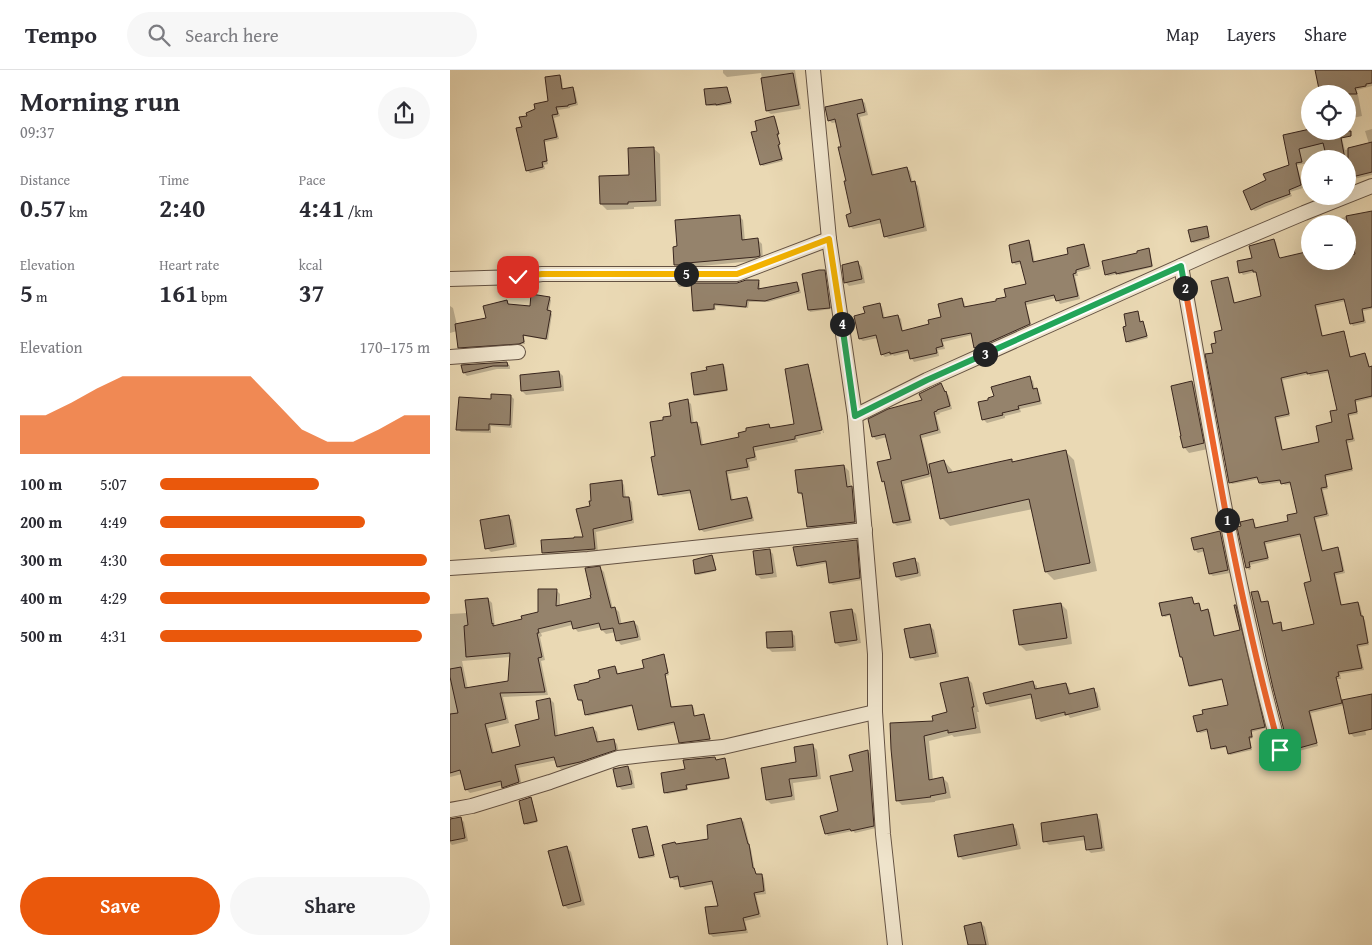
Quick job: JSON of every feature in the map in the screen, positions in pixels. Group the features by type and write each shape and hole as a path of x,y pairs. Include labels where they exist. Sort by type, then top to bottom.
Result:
{"street":[{"path":"813,70 829,239 855,416 875,654 875,712 883,834 895,945"},
{"path":"855,416 927,380 1181,266 1372,186"},
{"path":"450,279 518,277 542,274 737,274 829,239"},
{"path":"1181,266 1222,494 1246,613 1280,750"},
{"path":"450,357 518,352"},
{"path":"450,568 588,559 865,530"},
{"path":"450,810 472,806 550,782 618,758 723,747 875,712"}],"building":[{"path":"1315,70 1372,70 1372,83 1366,84 1366,86 1356,88 1356,85 1318,85"},
{"path":"793,73 799,105 766,111 761,78"},
{"path":"560,75 562,89 573,87 576,103 556,107 558,114 552,115 557,137 544,140 547,161 542,162 543,167 526,171 516,128 522,127 519,117 527,116 526,113 535,109 534,104 548,101 545,77"},
{"path":"727,87 731,102 706,105 704,89"},
{"path":"862,99 865,112 857,114 872,175 907,167 911,182 915,181 924,227 884,237 880,219 849,227 846,215 851,213 838,147 841,147 835,119 828,121 825,107"},
{"path":"774,116 779,134 777,134 780,144 778,145 782,159 760,165 751,132 757,131 755,121"},
{"path":"1301,131 1301,140 1341,140 1343,150 1325,150 1323,143 1299,149 1301,162 1296,163 1301,185 1289,190 1290,194 1251,210 1243,191 1266,180 1263,174 1289,165 1283,135"},
{"path":"1372,142 1372,172 1356,176 1356,150 1348,150 1348,148"},
{"path":"654,147 656,201 600,204 599,176 629,175 628,148"},
{"path":"1372,211 1372,307 1362,309 1364,321 1350,324 1344,299 1315,305 1322,336 1344,331 1350,357 1365,353 1369,367 1372,366 1372,396 1355,400 1357,412 1348,414 1353,439 1346,440 1352,469 1325,475 1327,487 1321,488 1327,514 1314,517 1322,551 1338,547 1343,571 1334,573 1341,605 1358,602 1361,616 1363,616 1368,643 1357,645 1362,668 1338,672 1339,676 1336,677 1342,703 1309,711 1317,743 1292,750 1290,742 1287,742 1251,592 1258,591 1261,602 1268,601 1273,624 1281,622 1282,631 1314,624 1304,583 1311,581 1300,534 1264,542 1268,558 1249,562 1250,567 1246,568 1237,527 1241,526 1240,522 1253,519 1255,528 1288,521 1287,515 1297,513 1290,482 1281,484 1280,480 1259,483 1257,477 1229,483 1205,354 1213,353 1211,344 1216,343 1214,332 1222,330 1211,281 1228,277 1234,303 1261,296 1256,272 1253,272 1253,270 1239,273 1237,261 1252,258 1249,246 1274,239 1280,258 1301,253 1301,270 1356,270 1356,215 1351,215","holes":["1328,370 1337,410 1330,411 1332,422 1316,426 1319,442 1282,450 1275,417 1289,414 1281,378 1307,372 1307,374"]},
{"path":"740,215 742,240 758,238 760,256 674,265 673,247 677,246 675,220"},
{"path":"1207,226 1209,237 1191,242 1188,230"},
{"path":"1029,240 1033,262 1068,254 1067,248 1084,244 1089,266 1076,270 1076,273 1073,274 1078,296 1056,301 1054,295 1025,302 1030,324 974,348 971,333 941,339 943,346 936,348 937,353 910,359 908,350 881,355 876,335 859,339 854,316 865,313 863,307 880,303 883,318 898,315 902,331 929,324 928,320 941,317 938,304 962,298 964,307 996,301 996,299 1006,297 1004,289 1026,284 1020,261 1012,263 1009,245"},
{"path":"1149,248 1152,266 1105,275 1102,261 1137,253 1137,251"},
{"path":"858,261 862,279 844,283 842,265"},
{"path":"825,270 830,308 808,310 802,274"},
{"path":"746,280 759,280 758,289 797,282 799,291 765,301 747,300 746,307 714,304 714,309 693,311 691,283 737,283"},
{"path":"531,294 550,297 547,310 551,311 546,339 523,335 524,342 519,344 458,348 455,324 486,318 483,306 507,300 508,304 530,306"},
{"path":"1138,311 1140,322 1143,321 1147,336 1126,342 1123,327 1126,326 1124,314"},
{"path":"507,362 508,366 493,366 463,373 461,365"},
{"path":"723,364 727,390 694,395 691,373 707,370 706,367"},
{"path":"808,364 822,430 795,436 795,439 753,447 755,457 746,459 748,467 726,471 731,500 747,497 752,518 699,530 690,490 658,495 651,457 655,456 650,422 663,420 663,417 671,416 669,403 688,399 691,423 697,422 701,445 739,437 738,433 746,431 746,428 769,424 770,428 794,424 785,369"},
{"path":"559,371 561,387 521,391 520,375"},
{"path":"1030,376 1033,389 1037,388 1040,401 1018,406 1019,409 982,420 978,402 988,400 988,398 994,396 991,387"},
{"path":"1192,381 1204,443 1183,448 1171,386"},
{"path":"941,383 946,391 950,406 934,412 938,430 920,435 929,474 901,481 910,520 893,523 884,481 882,482 877,462 891,459 885,434 872,437 868,419 888,409 922,400 919,394"},
{"path":"491,394 511,395 510,425 489,424 489,430 456,430 459,397 491,399"},
{"path":"1066,450 1090,563 1045,572 1029,499 940,519 929,464 944,460 948,473"},
{"path":"844,465 847,487 852,486 855,522 807,527 802,493 798,493 795,470"},
{"path":"622,480 623,497 629,497 632,520 593,529 595,549 542,553 541,540 583,537 576,509 590,506 590,484"},
{"path":"509,515 514,544 485,549 480,520"},
{"path":"1220,531 1228,570 1209,574 1203,548 1194,550 1191,538"},
{"path":"857,540 860,578 829,583 826,561 797,566 793,547"},
{"path":"770,549 773,573 756,575 753,551"},
{"path":"712,555 716,570 695,574 693,560"},
{"path":"915,558 918,573 896,577 893,563"},
{"path":"600,566 611,608 615,607 619,624 634,621 638,637 616,641 613,628 601,630 599,623 573,629 571,621 538,629 539,633 537,633 542,657 538,658 545,692 500,693 506,719 485,724 492,753 520,746 515,725 539,719 536,701 550,698 555,736 593,727 597,742 614,739 616,750 580,762 557,767 554,757 515,765 519,782 502,788 501,781 465,790 460,770 450,773 450,714 458,713 450,669 461,667 465,688 508,681 510,653 466,657 464,626 468,625 465,600 488,598 493,626 522,619 521,616 538,612 538,589 557,589 556,606 591,598 585,568"},
{"path":"1192,597 1194,604 1199,603 1201,611 1208,609 1214,636 1240,630 1234,605 1236,605 1265,727 1251,730 1252,737 1249,737 1251,748 1228,754 1226,746 1211,749 1207,729 1197,732 1193,716 1203,714 1202,710 1228,705 1222,679 1189,686 1170,614 1162,616 1159,603"},
{"path":"1061,603 1067,638 1019,645 1013,610"},
{"path":"852,609 857,640 835,643 830,612"},
{"path":"930,624 936,653 910,658 904,629"},
{"path":"792,631 793,647 767,648 766,632"},
{"path":"664,654 668,673 665,674 671,707 692,705 694,716 704,714 710,739 679,743 674,722 638,730 632,705 585,715 582,700 578,700 574,685 600,678 598,670 615,666 617,674 644,668 642,660"},
{"path":"968,677 976,728 948,733 948,730 924,736 929,780 943,777 946,793 931,797 896,801 890,723 933,721 932,716 947,712 940,683"},
{"path":"1033,681 1035,689 1066,683 1069,694 1094,688 1098,707 1065,715 1065,712 1036,719 1031,694 986,704 983,693"},
{"path":"1372,694 1372,729 1349,734 1342,700"},
{"path":"813,744 817,776 789,779 792,796 766,800 761,768 796,762 794,747"},
{"path":"868,750 874,826 825,834 820,816 838,811 830,776 853,771 849,755"},
{"path":"715,757 716,760 725,758 729,778 686,785 687,789 664,793 661,773 685,769 683,760"},
{"path":"628,766 632,784 617,787 613,769"},
{"path":"531,797 537,821 524,824 519,801"},
{"path":"1097,814 1102,848 1086,850 1084,836 1043,842 1041,823"},
{"path":"461,817 465,838 450,841 450,819"},
{"path":"741,818 749,844 753,868 756,874 762,874 764,891 754,893 759,914 743,918 746,930 709,934 705,907 718,906 712,881 680,887 678,876 670,878 662,845 708,839 707,825"},
{"path":"1013,824 1017,845 958,857 954,835"},
{"path":"647,826 654,855 639,858 632,829"},
{"path":"567,846 581,901 563,906 548,851"},
{"path":"981,922 986,945 968,945 964,926"}],"route":[{"path":"518,277 542,274 737,274 829,239 855,416 927,380 1181,266 1222,494 1246,613 1280,750"}]}
